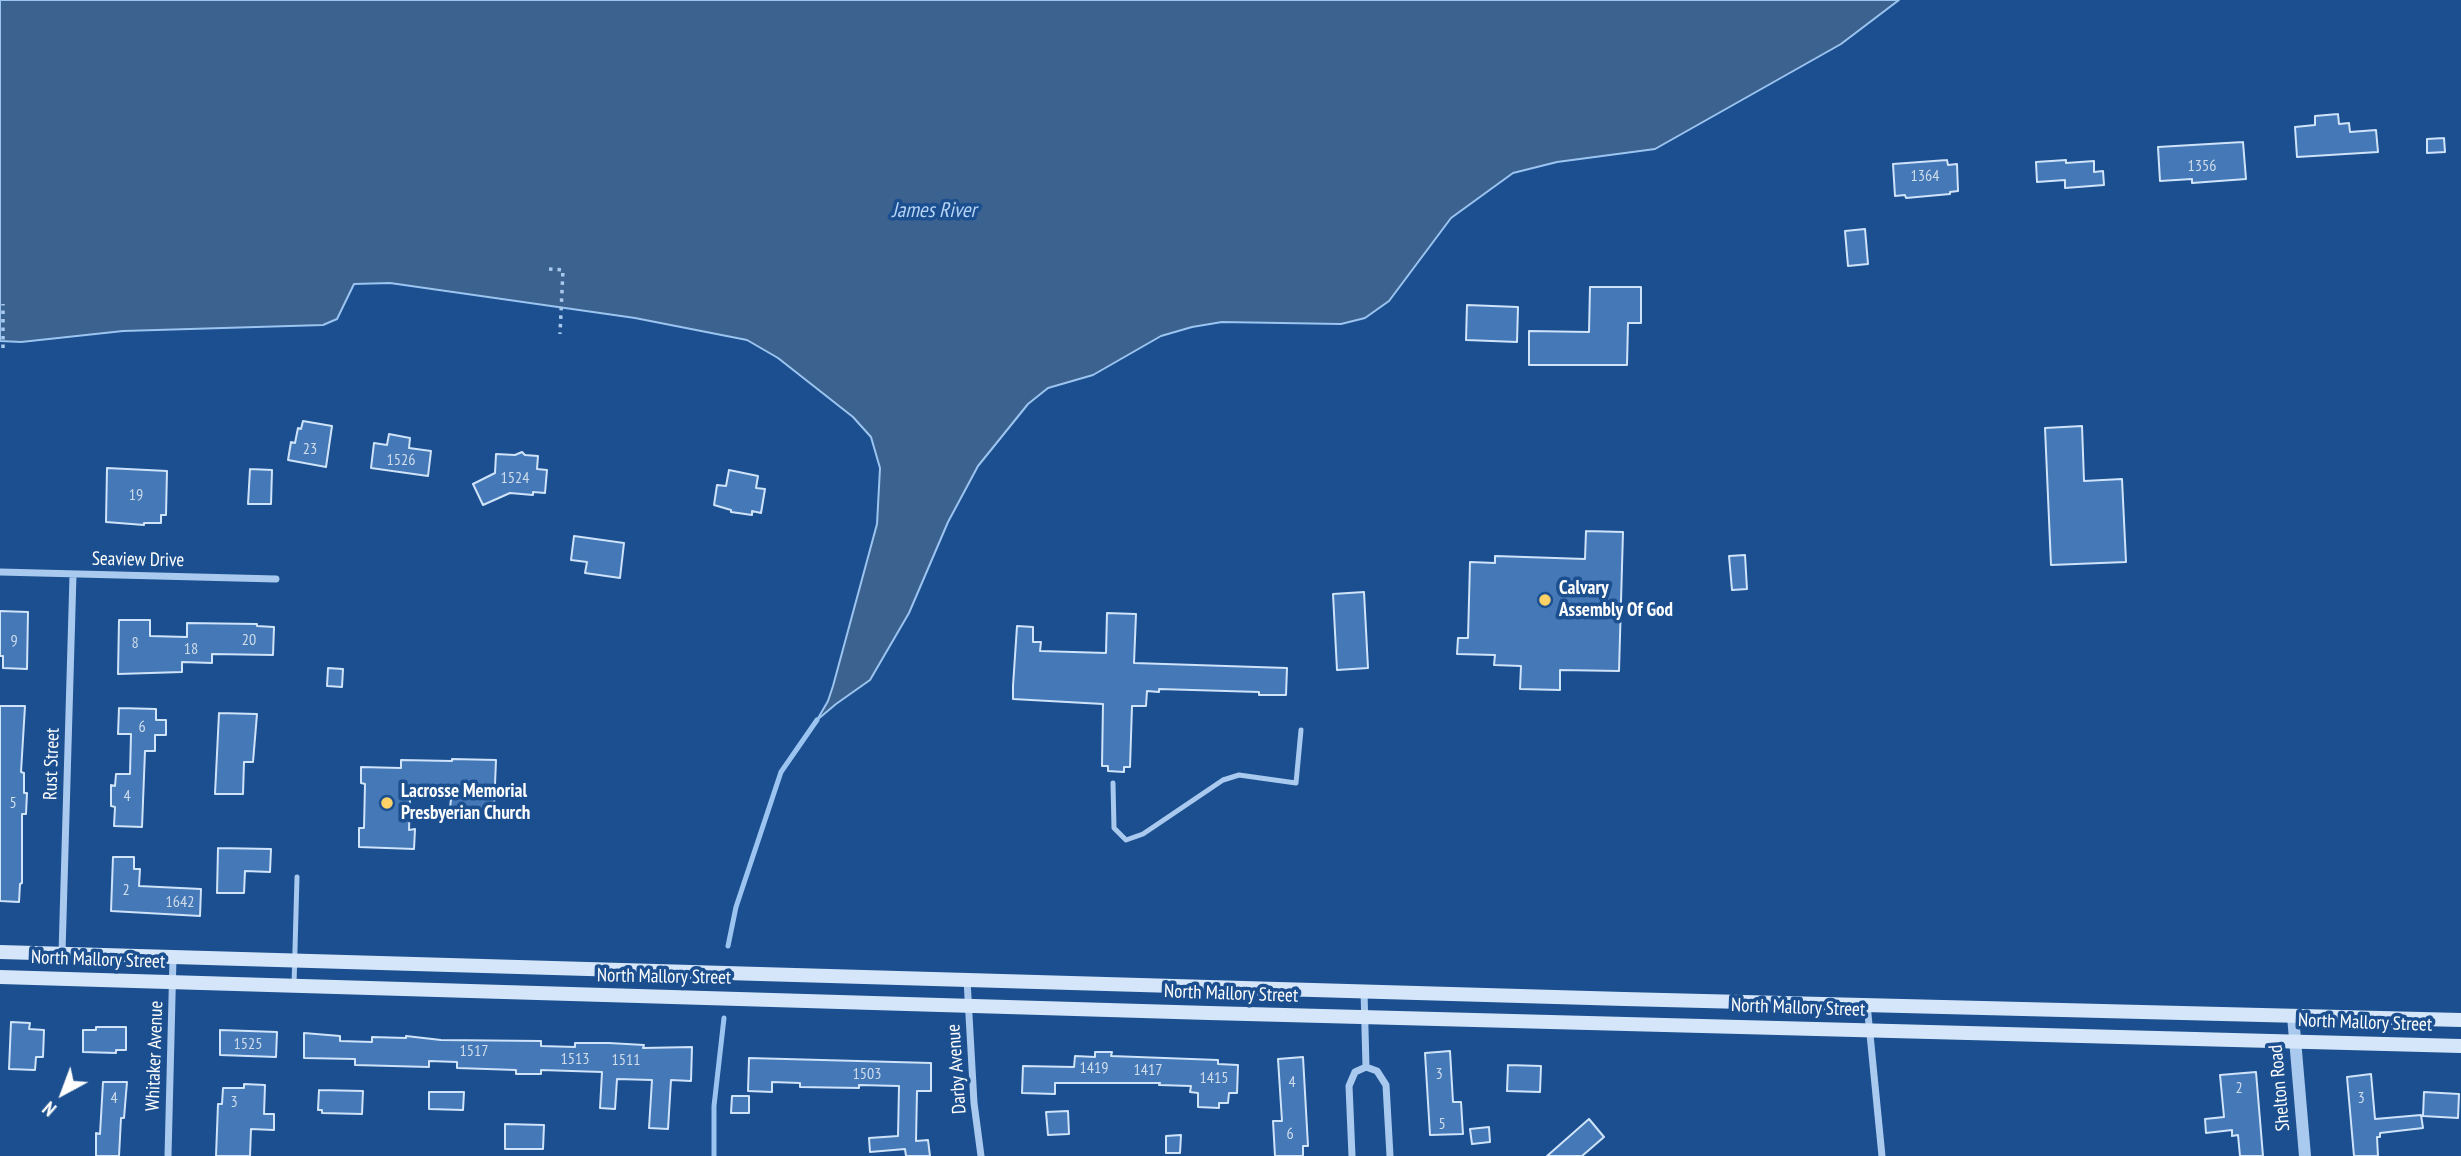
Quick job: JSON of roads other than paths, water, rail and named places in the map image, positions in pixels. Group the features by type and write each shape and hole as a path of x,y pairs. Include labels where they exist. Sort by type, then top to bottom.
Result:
{"main road":[{"name":"North Mallory Street","path":"0,952 1624,999 2461,1020"},
{"name":"North Mallory Street","path":"0,977 2461,1046"}],"street":[{"name":"Seaview Drive","path":"0,572 276,579"},
{"name":"Rust Street","path":"62,953 73,575"},
{"name":"Whitaker Avenue","path":"168,1156 173,957"},
{"name":"Darby Avenue","path":"967,979 974,1103 981,1156"},
{"path":"1364,990 1366,1067"},
{"path":"1867,1003 1882,1156"},
{"name":"Shelton Road","path":"2293,1016 2305,1156"},
{"path":"1352,1156 1349,1086 1355,1072 1366,1067 1377,1071 1386,1085 1390,1156"}],"lane":[{"path":"1113,783 1114,828 1126,840 1143,834 1223,780 1239,775 1296,783 1301,730"},
{"path":"294,985 298,877"}],"water":[{"name":"James River","path":"0,0 1899,0 1841,44 1655,149 1557,162 1513,173 1451,218 1389,301 1365,318 1341,324 1222,322 1192,327 1161,336 1093,375 1048,388 1028,404 978,466 948,522 909,613 870,680 817,720 833,686 877,524 880,468 871,437 853,417 778,358 747,340 635,318 390,283 354,284 337,319 323,325 123,331 21,342 0,341"}],"waterway":[{"path":"728,946 736,907 781,772 817,720"},
{"path":"714,1156 714,1106 724,1018"}],"place":[{"name":"Calvary Assembly Of God","path":"1545,600"},
{"name":"Lacrosse Memorial Presbyerian Church","path":"387,803"}]}
